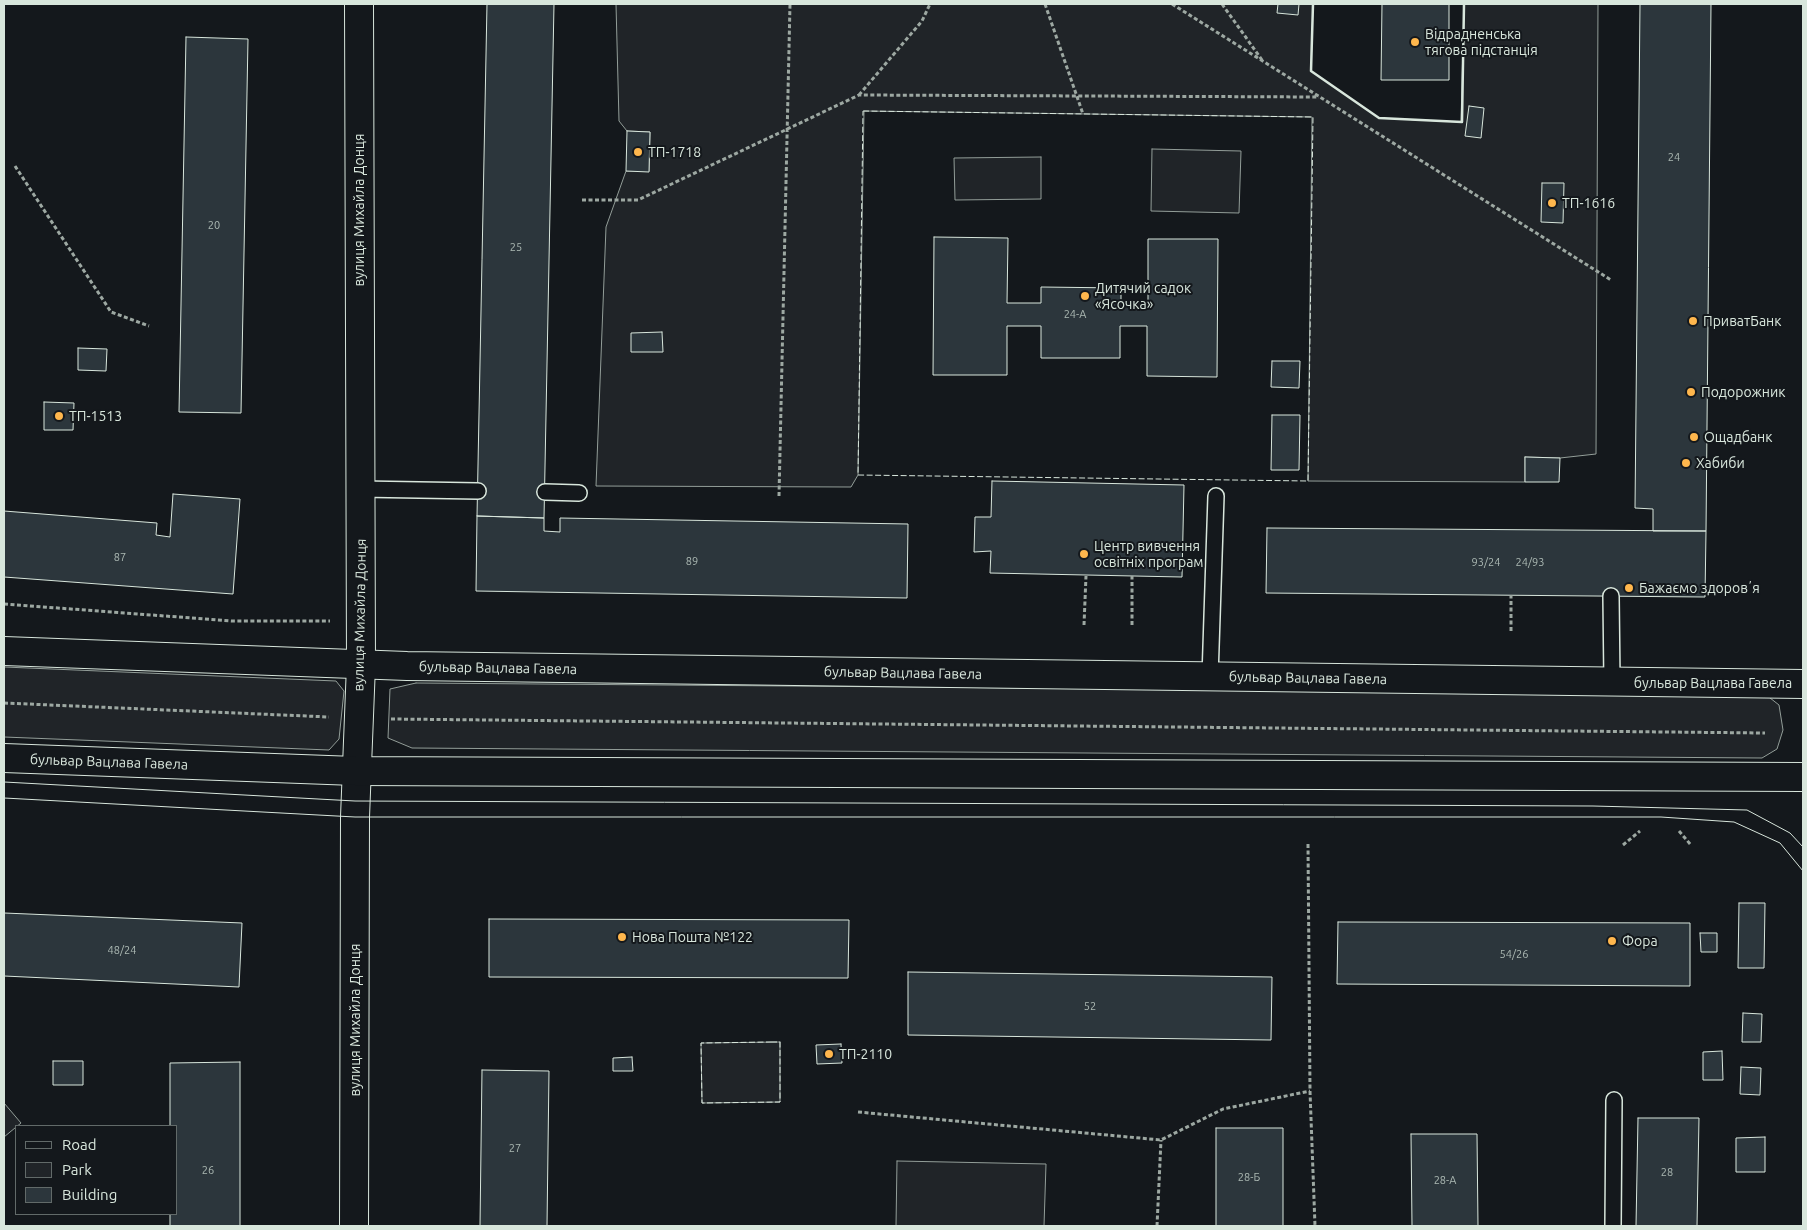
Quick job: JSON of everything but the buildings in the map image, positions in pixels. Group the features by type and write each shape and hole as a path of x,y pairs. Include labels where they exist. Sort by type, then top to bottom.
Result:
{"main road":[{"name":"вулиця Михайла Донця","path":"354,1226 355,771 361,665 359,4"},
{"name":"бульвар Вацлава Гавела","path":"4,651 361,665 1803,684"},
{"name":"бульвар Вацлава Гавела","path":"4,758 355,771 1803,777"}],"lane":[{"path":"360,489 478,491"},
{"path":"545,492 580,492"},
{"path":"1210,677 1216,496"},
{"path":"1611,596 1612,682"},
{"path":"1613,1226 1614,1100"}],"path":[{"path":"779,496 790,4"},
{"path":"582,200 638,200 859,95 922,21 930,4"},
{"path":"1045,4 1083,114"},
{"path":"1172,4 1611,280"},
{"path":"1222,4 1264,63"},
{"path":"859,95 1319,97"},
{"path":"15,166 111,312 149,326"},
{"path":"1084,625 1086,576"},
{"path":"1132,576 1132,625"},
{"path":"1511,595 1511,631"},
{"path":"4,604 232,621 339,621"},
{"path":"4,702 358,718 1765,733"},
{"path":"1622,845 1640,831"},
{"path":"1679,831 1691,845"},
{"path":"1308,844 1310,1091 1315,1226"},
{"path":"858,1112 1161,1140 1222,1109 1310,1091"},
{"path":"1157,1226 1161,1140"}],"green space":[{"path":"616,4 1313,4 1311,71 1379,118 1461,122 1464,4 1598,4 1596,454 1560,458 1525,457 1525,482 1308,481 1312,117 864,111 858,475 851,487 596,486 606,227 626,171 649,171 650,132 627,131 619,121"},
{"path":"1152,149 1241,151 1239,213 1151,211"},
{"path":"1041,157 1041,199 955,200 954,158"},
{"path":"4,667 336,681 344,691 339,739 329,750 4,737"},
{"path":"416,683 1765,694 1779,705 1783,730 1777,749 1762,758 412,748 388,738 390,689"},
{"path":"780,1042 780,1102 702,1103 701,1043"},
{"path":"4,1103 21,1123 15,1125 15,1128 4,1137"},
{"path":"897,1161 1046,1164 1044,1226 896,1226"}],"tram line":[{"path":"4,782 355,801 1593,806 1747,810 1790,833 1803,847"},
{"path":"4,798 355,817 1661,817 1734,822 1780,843 1803,871"}],"fence":[{"path":"863,111 1313,117 1308,481 858,475 863,111"},
{"path":"771,1042 780,1042 780,1102 702,1103 701,1043 771,1042"}],"wall":[{"path":"1313,4 1311,71 1379,118 1462,122 1464,4"}],"place":[{"name":"Відрадненська тягова підстанція","path":"1415,42"},
{"name":"ТП-1718","path":"638,152"},
{"name":"ТП-1616","path":"1552,203"},
{"name":"Дитячий садок «Ясочка»","path":"1085,296"},
{"name":"ПриватБанк","path":"1693,321"},
{"name":"Подорожник","path":"1691,392"},
{"name":"ТП-1513","path":"59,416"},
{"name":"Ощадбанк","path":"1694,437"},
{"name":"Хабиби","path":"1686,463"},
{"name":"Центр вивчення освітніх програм","path":"1084,554"},
{"name":"Бажаємо здоровʼя","path":"1629,588"},
{"name":"Нова Пошта №122","path":"622,937"},
{"name":"Фора","path":"1612,941"},
{"name":"ТП-2110","path":"829,1054"}]}
